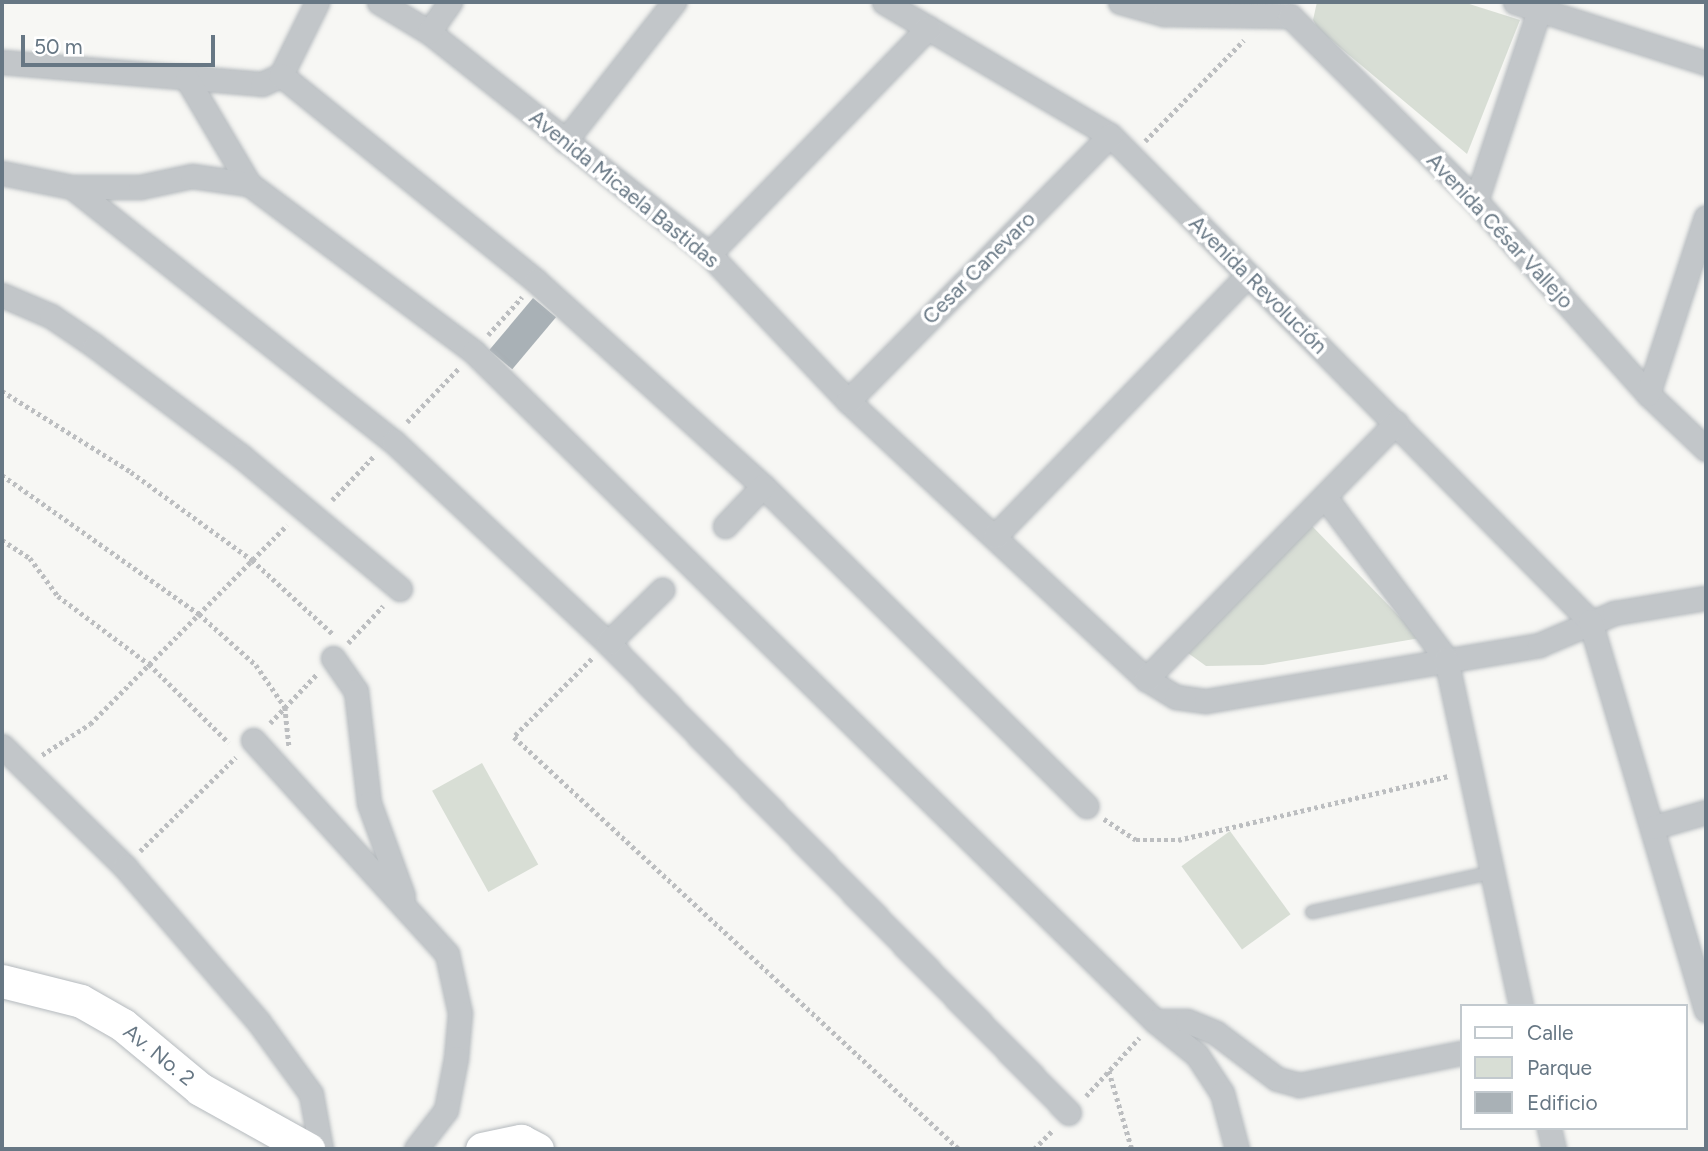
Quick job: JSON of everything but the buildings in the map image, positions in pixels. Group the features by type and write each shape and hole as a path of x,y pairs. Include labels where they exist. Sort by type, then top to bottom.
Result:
{"street":[{"path":"2,62 262,84 281,75 317,2"},
{"name":"Avenida Micaela Bastidas","path":"379,2 429,32 709,254 848,401 1146,679 1176,697 1206,701 1539,645 1590,621 1706,598"},
{"path":"429,32 450,2"},
{"path":"565,141 674,2"},
{"name":"Avenida Revolución","path":"884,2 1110,135 1590,621"},
{"path":"1120,2 1164,14 1285,10"},
{"path":"1515,2 1540,6 1706,63"},
{"path":"1476,201 1540,6"},
{"name":"Avenida César Vallejo","path":"1285,10 1476,201 1648,394 1706,449"},
{"path":"709,254 928,28"},
{"path":"281,75 536,281 763,486 1086,806"},
{"path":"187,79 248,184 474,352 1155,1021 1212,1073 1237,1149"},
{"name":"Cesar Canevaro","path":"848,401 1110,135"},
{"path":"2,173 72,187 140,187 192,176 248,184"},
{"path":"72,187 390,439 608,643 1069,1114"},
{"path":"1648,394 1706,217"},
{"path":"995,536 1248,275"},
{"path":"2,295 51,316 94,345 316,517 400,589"},
{"path":"1146,679 1396,423"},
{"path":"725,526 763,486"},
{"path":"1325,497 1446,659 1490,873 1521,1004"},
{"path":"608,643 662,590"},
{"path":"1590,621 1654,827 1706,1010"},
{"path":"339,652 356,691 369,803 406,905"},
{"path":"2,746 125,867 258,1021 311,1094 321,1149"},
{"path":"246,747 281,770 406,905 447,954 460,1013 446,1110 416,1149"},
{"path":"1654,827 1706,812"},
{"name":"Av. No. 2","path":"2,981 82,1001 123,1025 200,1089 308,1149"},
{"path":"1155,1021 1187,1021 1216,1033 1277,1079 1299,1085 1460,1053"},
{"path":"1549,1130 1554,1149"},
{"path":"482,1149 521,1141 537,1149"}],"lane":[{"path":"1312,912 1490,873"}],"path":[{"path":"1130,155 1285,10"},
{"path":"39,783 42,753 90,724 292,520 316,517 474,352 536,281"},
{"path":"2,391 131,472 252,560 339,652"},
{"path":"2,475 199,614 256,665 285,707 291,739 281,770"},
{"path":"2,540 30,558 58,596 149,664 246,747"},
{"path":"608,643 514,737 960,1149"},
{"path":"1086,806 1136,840 1178,840 1469,771"},
{"path":"1034,1149 1155,1021"},
{"path":"1109,1070 1132,1149"}],"green space":[{"path":"1317,2 1463,2 1520,20 1467,154 1318,29 1313,20"},
{"path":"1312,526 1420,638 1263,665 1206,666 1188,653 1186,642 1198,629"},
{"path":"482,763 538,864 488,892 432,791"},
{"path":"1230,831 1291,914 1242,950 1181,866"}]}
